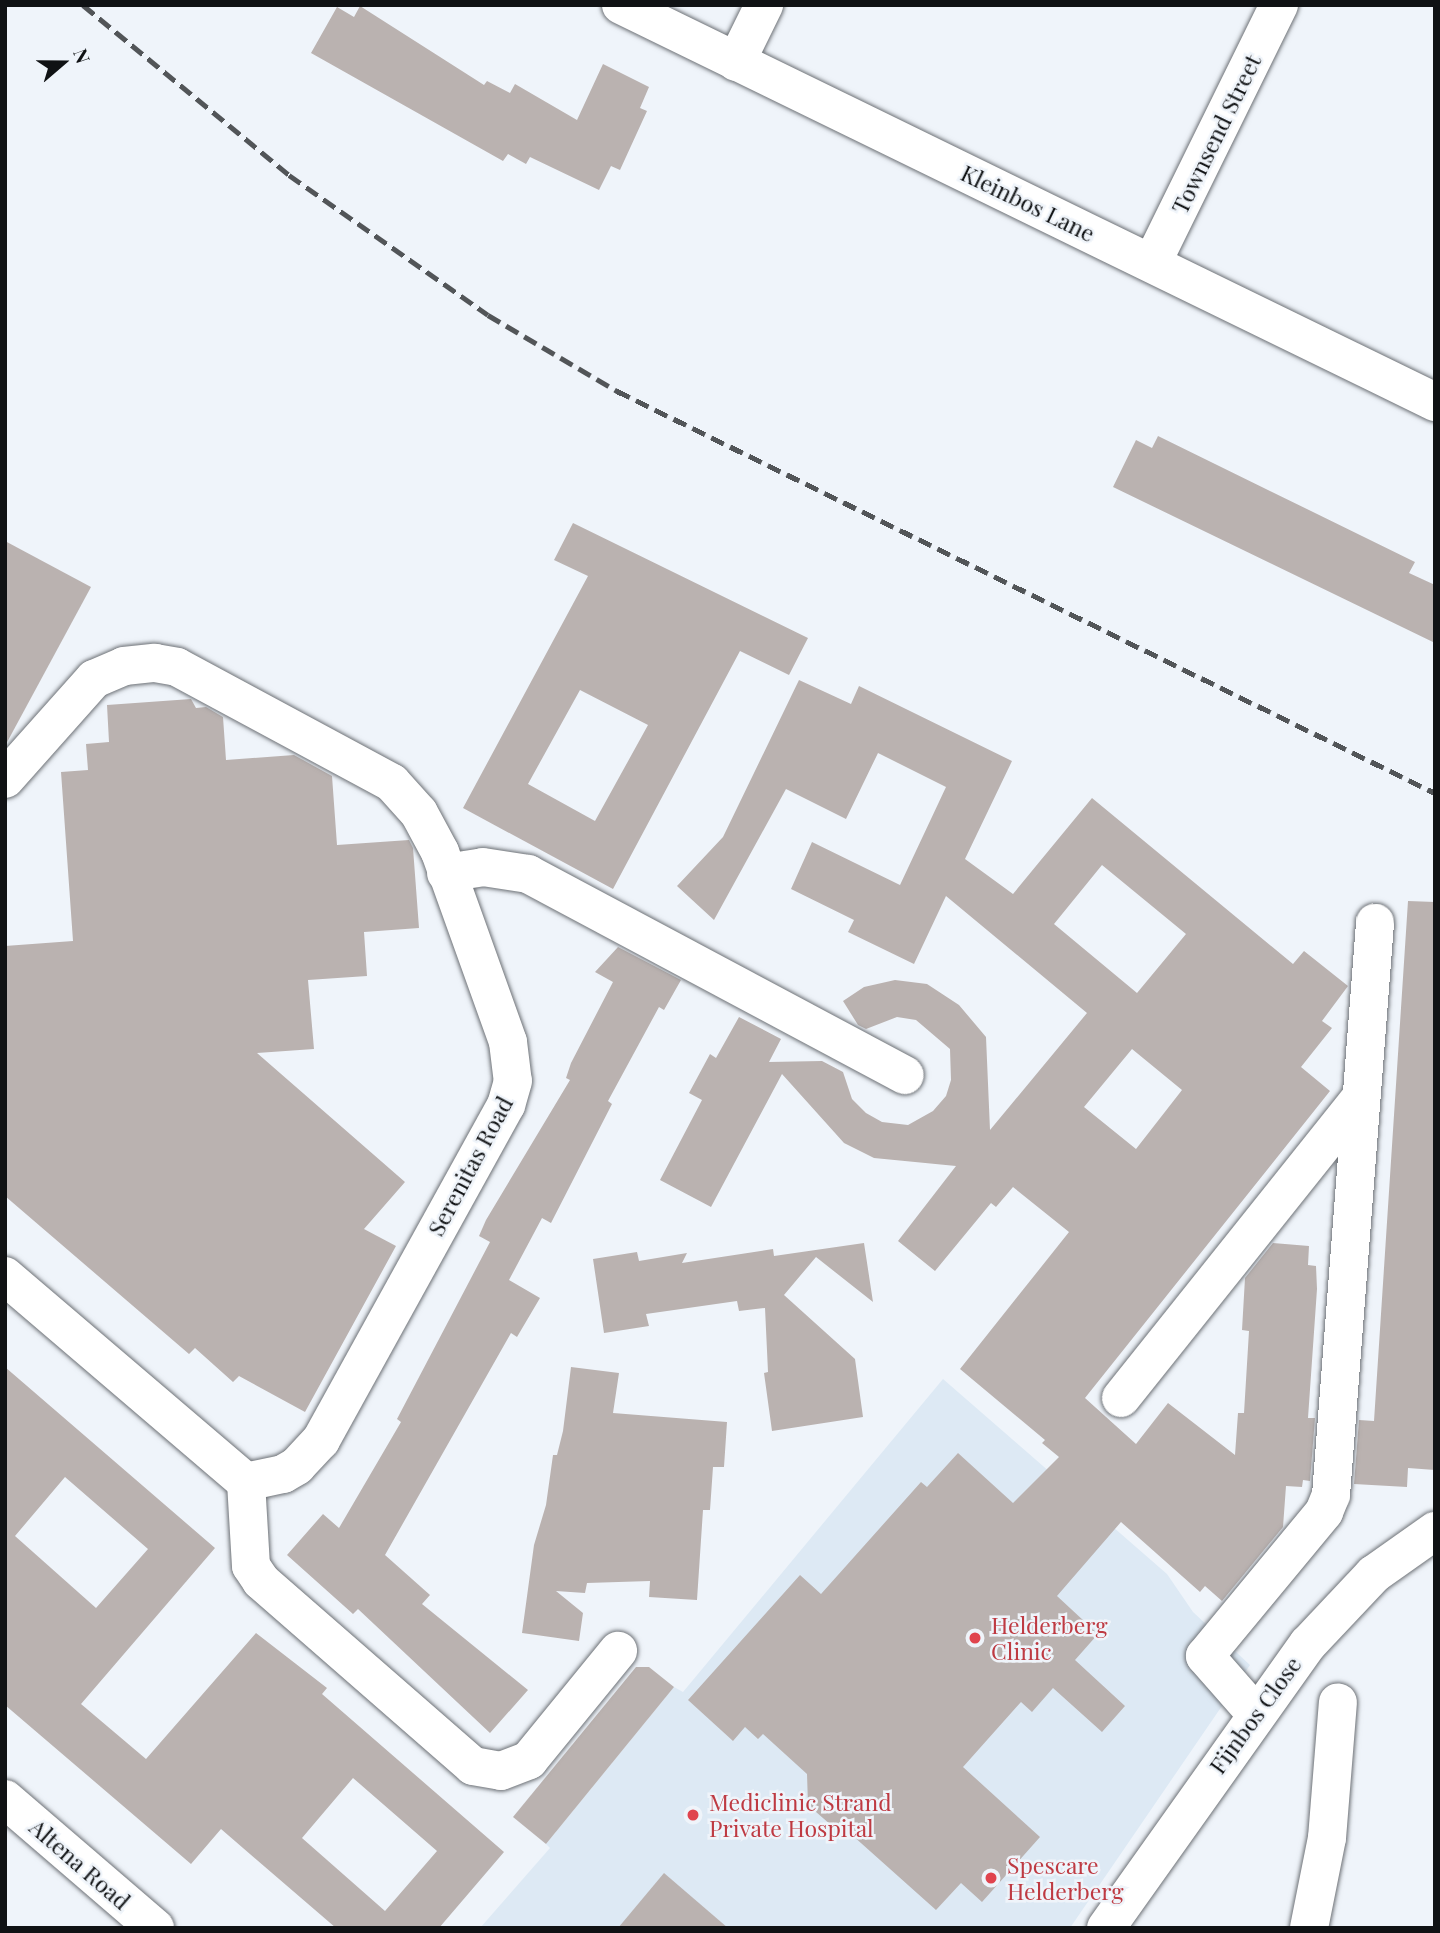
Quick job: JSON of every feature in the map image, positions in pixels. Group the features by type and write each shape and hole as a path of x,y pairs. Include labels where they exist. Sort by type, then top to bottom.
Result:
{"street":[{"name":"Kleinbos Lane","path":"621,5 1435,402"},
{"path":"736,62 764,5"},
{"name":"Townsend Street","path":"1152,263 1279,5"},
{"name":"Serenitas Road","path":"5,779 81,689 110,670 139,663 177,667 392,783 431,832 508,1042 513,1081 506,1105 321,1440 290,1470 246,1482"},
{"path":"446,873 483,867 528,874 905,1075"},
{"path":"1255,1713 1205,1656 1324,1512 1331,1495 1375,923"},
{"path":"1121,1398 1360,1099"},
{"path":"5,1276 246,1482 251,1566 261,1581 473,1766 501,1771 529,1760 618,1651"},
{"name":"Fijnbos Close","path":"1106,1928 1255,1713 1348,1598 1435,1531"},
{"path":"1309,1928 1327,1838 1338,1702"},
{"name":"Altena Road","path":"5,1799 155,1928"}],"shaded area":[{"name":"Helderberg Clinic","path":"943,1379 1167,1574 1193,1612 1250,1665 1070,1928 480,1928 550,1848 546,1844 674,1687 683,1692"}],"building":[{"path":"360,6 484,85 487,81 510,93 515,84 577,120 603,64 649,87 640,108 647,111 620,170 611,166 599,190 530,157 526,164 508,154 503,161 311,53 337,7 354,17"},
{"path":"1158,436 1415,562 1409,573 1435,585 1435,643 1113,487 1136,440 1152,448"},
{"path":"573,523 808,638 789,675 740,651 613,889 463,808 588,576 554,560","holes":["580,690 648,725 595,821 528,784"]},
{"path":"5,541 91,587 5,746"},
{"path":"799,680 851,704 859,686 1012,761 965,859 1013,894 1092,798 1293,964 1304,951 1348,986 1322,1021 1332,1028 1301,1067 1330,1091 1085,1398 1136,1444 1168,1403 1235,1455 1238,1413 1244,1413 1249,1331 1242,1330 1245,1278 1273,1243 1309,1246 1308,1265 1316,1266 1317,1289 1308,1418 1315,1418 1310,1481 1303,1480 1302,1487 1286,1486 1283,1527 1222,1601 1205,1586 1200,1592 1121,1522 1057,1596 1098,1634 1075,1660 1125,1706 1102,1732 1053,1688 1032,1712 1021,1702 963,1767 1040,1837 982,1902 961,1883 936,1910 843,1827 839,1832 808,1805 807,1774 763,1734 758,1739 745,1727 733,1741 688,1700 800,1575 821,1594 921,1482 927,1487 958,1453 1013,1503 1059,1457 1042,1443 1045,1440 960,1369 1069,1232 1013,1187 996,1207 991,1203 935,1271 898,1241 956,1166 874,1158 844,1143 782,1074 711,1207 660,1180 702,1100 689,1093 710,1054 716,1058 739,1017 781,1039 769,1062 822,1061 843,1072 852,1099 866,1113 882,1122 908,1125 933,1111 946,1096 951,1080 950,1049 916,1020 897,1017 866,1029 858,1025 843,1001 864,987 895,980 927,984 959,1005 986,1037 990,1130 1087,1013 946,896 914,964 848,932 854,920 791,889 812,842 900,885 946,787 878,753 846,819 786,789 714,920 677,886 723,837","holes":["1102,865 1186,934 1137,993 1054,924","1132,1049 1182,1090 1136,1149 1084,1107"]},
{"path":"191,699 196,708 206,707 223,717 226,760 294,755 332,776 337,845 409,840 413,848 419,928 364,932 367,976 308,980 314,1049 257,1053 405,1182 364,1229 396,1246 305,1412 239,1376 233,1382 195,1348 189,1354 5,1196 5,946 73,941 61,772 88,770 86,744 109,742 107,705"},
{"path":"1408,901 1435,902 1435,1470 1408,1468 1407,1487 1354,1484 1359,1420 1374,1421"},
{"path":"618,947 681,980 664,1010 659,1007 608,1101 612,1104 551,1223 542,1218 509,1280 540,1298 517,1337 511,1333 385,1555 430,1595 422,1604 528,1690 490,1733 358,1609 353,1614 287,1555 323,1514 339,1528 401,1422 397,1419 490,1242 479,1236 486,1220 570,1080 566,1078 571,1063 613,982 595,972"},
{"path":"864,1243 873,1302 816,1257 784,1295 855,1359 863,1417 772,1431 764,1373 768,1372 765,1308 739,1311 737,1301 646,1314 649,1326 604,1333 593,1259 637,1252 639,1261 687,1253 682,1263 773,1249 774,1256"},
{"path":"5,1367 215,1548 81,1704 146,1759 256,1633 327,1688 322,1694 504,1852 439,1928 336,1928 221,1829 191,1864 5,1705","holes":["65,1477 148,1549 96,1608 15,1536","353,1778 437,1851 385,1911 302,1838"]},
{"path":"571,1367 619,1373 613,1413 727,1422 724,1467 713,1467 710,1510 703,1510 697,1600 649,1597 650,1581 587,1583 585,1593 556,1591 583,1613 579,1641 522,1633 534,1545 546,1505 553,1455 557,1455 563,1431"},
{"path":"636,1667 649,1667 674,1687 546,1844 513,1817"},
{"path":"664,1873 728,1928 618,1928"}],"railway":[{"path":"83,5 289,175 488,315 617,391 1435,793"}],"place":[{"name":"Helderberg Clinic","path":"975,1638"},
{"name":"Mediclinic Strand Private Hospital","path":"693,1815"},
{"name":"Spescare Helderberg","path":"991,1878"}]}
